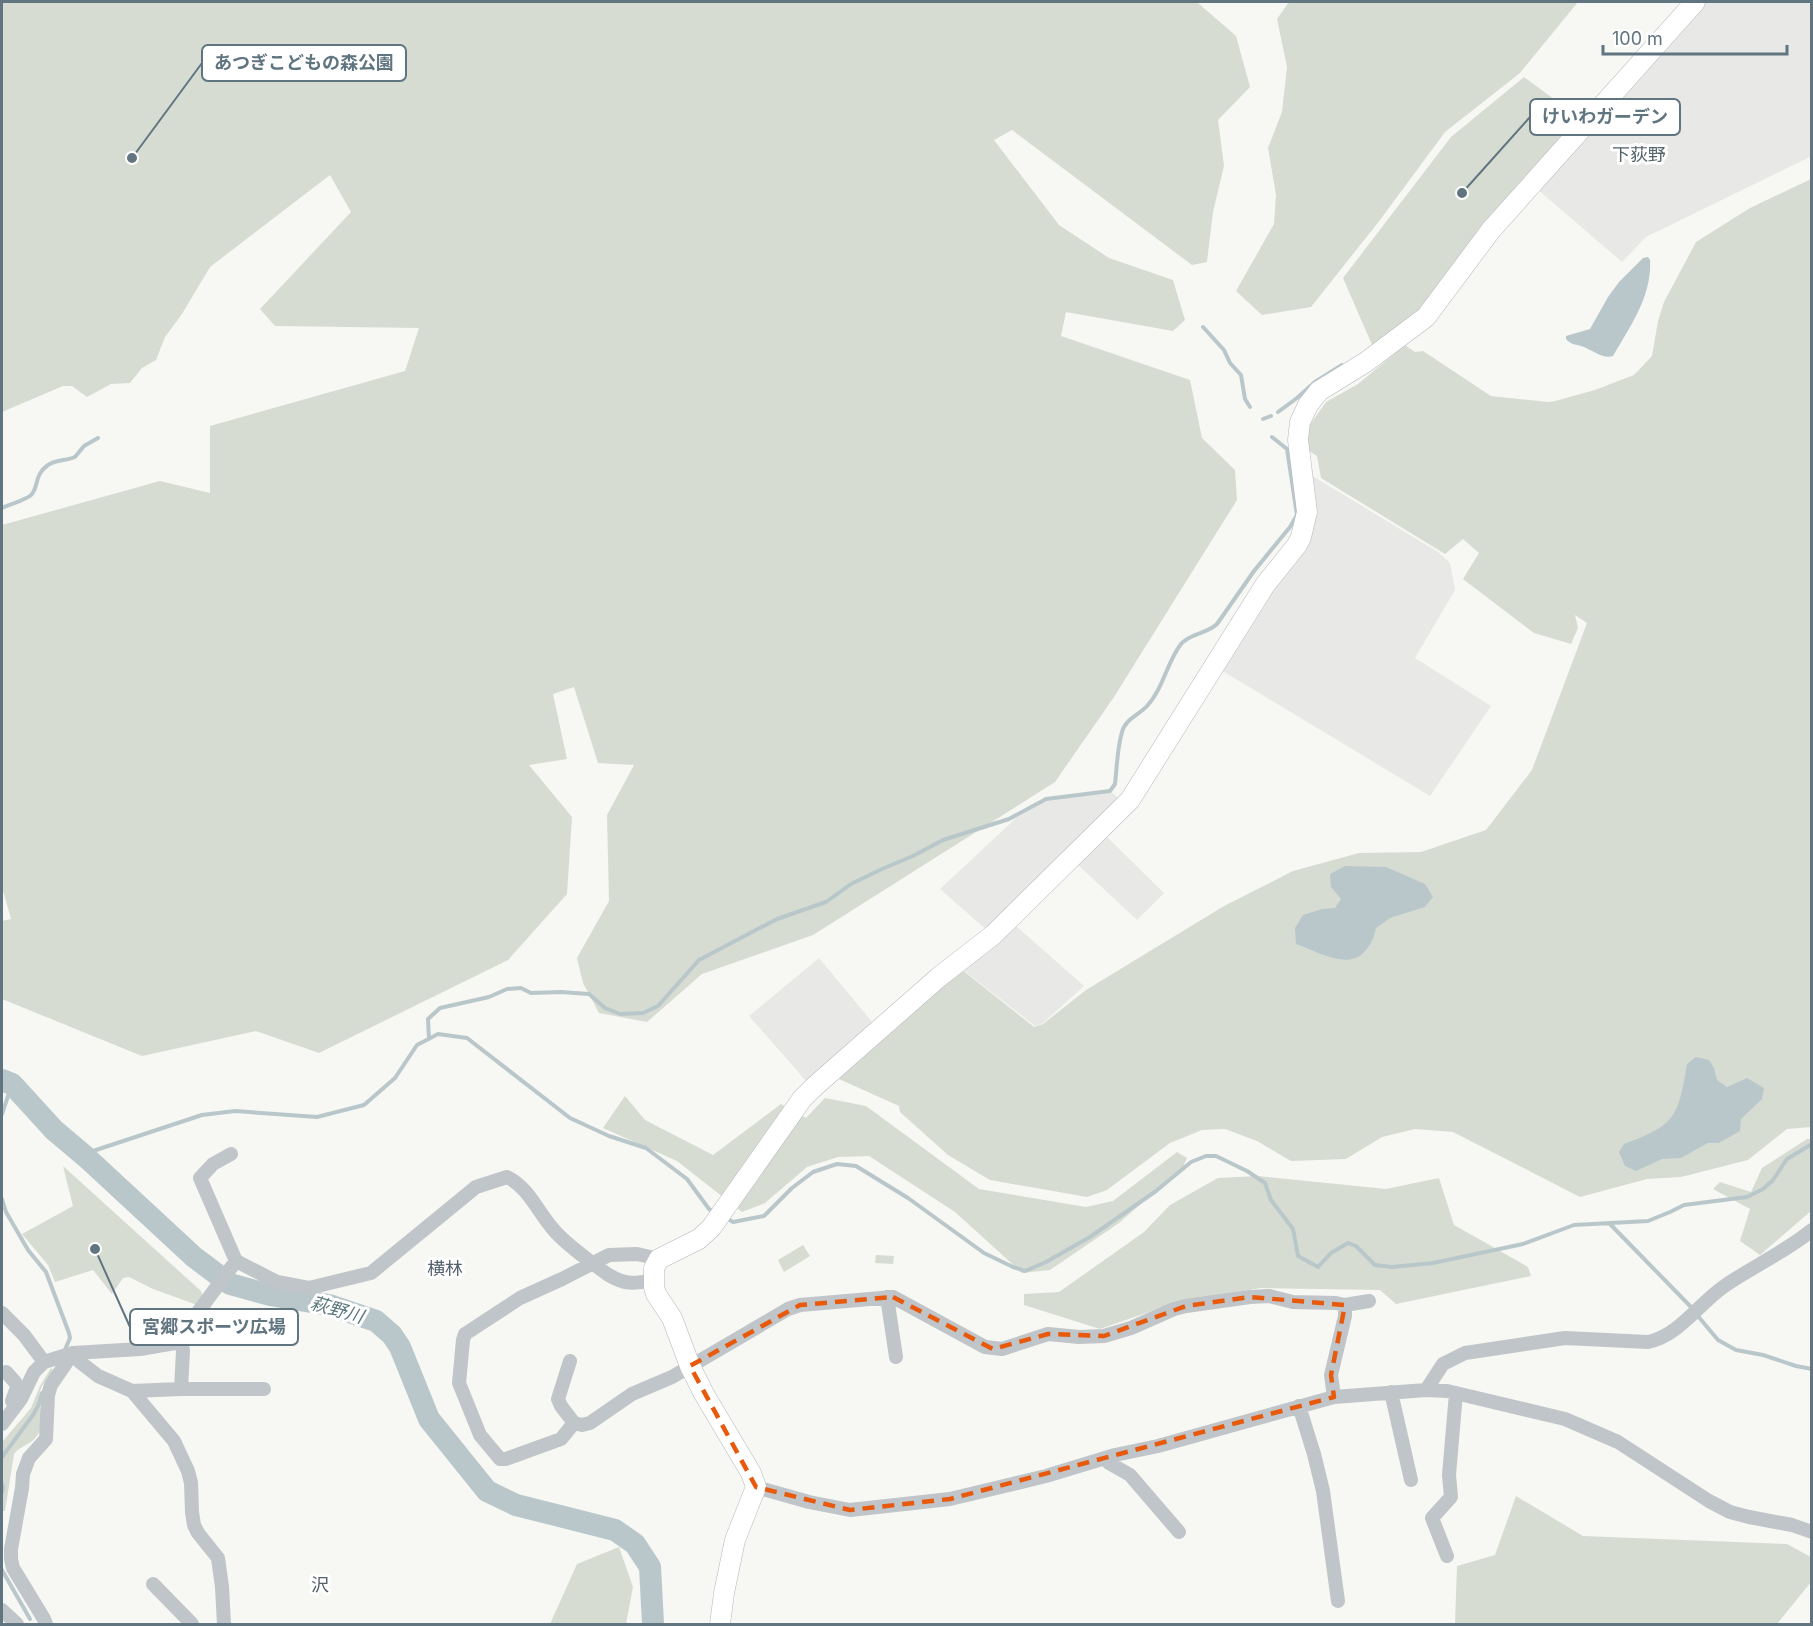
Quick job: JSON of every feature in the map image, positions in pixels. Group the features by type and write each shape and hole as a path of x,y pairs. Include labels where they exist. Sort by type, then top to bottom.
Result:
{"street":[{"path":"720,1624 735,1540 756,1487 751,1473 708,1402 690,1366 672,1318 656,1294 653,1280 654,1268 659,1259 699,1239 720,1215 802,1099 815,1086 939,977 993,935 1130,800 1265,585 1301,537 1307,512 1298,440 1300,422 1308,405 1319,391 1366,362 1426,317 1491,230 1695,2"},
{"path":"231,1154 213,1164 200,1178 233,1265 277,1282 309,1288 371,1273 476,1187 507,1178 523,1189 554,1231 592,1263 614,1278 633,1284 653,1280"},
{"path":"1426,1390 1443,1364 1465,1353 1565,1338 1648,1342 1661,1339 1723,1287 1792,1246 1812,1230"},
{"path":"574,1423 561,1439 537,1449 500,1459 480,1435 459,1383 465,1334 520,1298 609,1255 636,1254 659,1259"},
{"path":"2,1424 21,1399 34,1372 44,1362 68,1355 140,1349 175,1343 233,1265"},
{"path":"570,1361 558,1399 574,1423 582,1425 590,1423 632,1394 672,1377 788,1309 800,1305 894,1297 985,1347 1002,1349 1048,1334 1079,1337 1104,1336 1131,1328 1174,1309 1250,1296 1269,1296 1293,1302 1345,1305 1369,1301"},
{"path":"887,1297 896,1357"},
{"path":"1334,1397 1331,1375 1345,1316 1345,1305"},
{"path":"2,1313 24,1335 44,1362"},
{"path":"180,1337 183,1351 181,1389"},
{"path":"68,1355 98,1376 132,1391 174,1441 191,1483 192,1512 198,1533 218,1558 224,1624"},
{"path":"46,1624 10,1559 22,1488 22,1474 29,1458 46,1439 48,1395 68,1355"},
{"path":"6,1372 17,1387 10,1406 11,1412"},
{"path":"132,1391 264,1389"},
{"path":"756,1487 809,1502 850,1510 950,1499 1046,1476 1334,1397 1426,1390 1456,1393 1565,1419 1618,1442 1709,1501 1730,1512 1749,1518 1792,1525 1812,1532"},
{"path":"1391,1392 1411,1480"},
{"path":"1447,1556 1432,1518 1451,1497 1449,1474 1456,1393"},
{"path":"1299,1406 1323,1491 1338,1601"},
{"path":"1106,1458 1108,1462 1130,1475 1179,1532"},
{"path":"153,1584 192,1624"},
{"path":"2,1610 17,1624"}],"highlighted area":[{"path":"893,1297 993,1349 1048,1334 1104,1336 1186,1306 1250,1297 1345,1305 1331,1375 1334,1397 950,1499 850,1510 756,1487 690,1366 800,1305"}],"shaded area":[{"path":"2,2 1197,2 1236,36 1250,87 1218,120 1224,166 1213,212 1207,262 1192,265 1012,130 994,140 1059,225 1109,258 1173,280 1185,320 1173,331 1066,312 1061,336 1190,380 1202,438 1235,470 1237,500 1114,697 1055,782 813,935 702,974 647,1022 599,1013 583,983 577,958 609,901 607,815 634,765 598,763 574,687 553,694 567,759 529,765 572,817 567,894 508,960 319,1053 256,1031 142,1056 2,999 2,921 11,919 2,887 2,525 160,481 210,493 210,426 405,371 419,328 275,326 260,309 351,212 330,175 210,267 182,314 165,337 156,360 142,368 130,383 111,384 87,397 72,386 63,386 2,412"},
{"path":"1289,2 1578,2 1520,73 1445,132 1380,220 1311,307 1262,315 1236,291 1274,224 1276,195 1268,148 1282,112 1287,67 1277,19"},
{"path":"1706,2 1811,2 1812,156 1646,237 1622,262 1537,189"},
{"path":"1524,77 1581,119 1429,307 1373,347 1343,278 1451,137"},
{"path":"1811,179 1811,1127 1787,1129 1748,1160 1681,1177 1647,1179 1580,1197 1453,1132 1415,1129 1382,1137 1346,1159 1291,1161 1257,1141 1225,1129 1202,1130 1170,1143 1107,1190 1087,1197 990,1180 948,1155 900,1112 899,1106 839,1079 961,969 1034,1027 1043,1024 1086,990 1224,906 1293,871 1359,853 1421,852 1486,830 1532,770 1587,623 1575,615 1578,628 1571,644 1534,633 1463,579 1479,553 1463,539 1445,554 1321,478 1317,456 1307,450 1309,426 1326,402 1358,384 1405,345 1415,352 1423,351 1491,396 1555,401 1595,390 1634,375 1652,356 1664,302 1696,242 1750,208"},
{"path":"1648,257 1650,273 1644,298 1613,356 1602,356 1568,341 1566,336 1590,329 1619,282 1643,258"},
{"path":"1311,475 1438,552 1450,563 1455,590 1415,658 1491,706 1430,796 1221,670 1280,578"},
{"path":"1111,792 1121,800 988,931 940,889 1016,818 1046,800"},
{"path":"1105,835 1164,893 1137,920 1077,864"},
{"path":"1345,866 1386,867 1425,884 1433,897 1425,907 1390,918 1376,928 1374,937 1366,950 1359,956 1342,960 1296,944 1295,928 1303,915 1322,909 1335,908 1341,899 1331,887 1330,874"},
{"path":"1015,925 1084,986 1043,1023 1035,1026 962,969"},
{"path":"819,958 873,1023 806,1081 749,1016"},
{"path":"1696,1057 1709,1060 1717,1080 1727,1087 1747,1078 1764,1088 1762,1099 1741,1119 1740,1131 1719,1143 1708,1143 1681,1158 1662,1159 1636,1171 1625,1166 1619,1152 1624,1144 1655,1131 1672,1117 1681,1096 1687,1064"},
{"path":"625,1096 645,1120 713,1155 781,1104 806,1118 825,1098 866,1106 979,1189 1086,1207 1113,1201 1177,1152 1187,1158 1183,1167 1119,1223 1050,1270 1022,1273 955,1212 869,1156 838,1157 807,1167 765,1203 742,1212 677,1161 603,1128"},
{"path":"1807,1139 1811,1139 1811,1211 1760,1255 1740,1241 1750,1209 1713,1189 1720,1182 1751,1192 1762,1168"},
{"path":"63,1166 201,1291 204,1300 200,1306 153,1289 129,1277 123,1278 112,1294 93,1270 55,1282 48,1265 22,1234 73,1206"},
{"path":"1258,1176 1386,1189 1439,1178 1454,1225 1528,1267 1531,1276 1396,1304 1380,1290 1260,1288 1172,1304 1100,1329 1024,1305 1024,1294 1059,1292 1144,1232 1170,1205 1218,1178"},
{"path":"803,1245 810,1256 784,1272 778,1260"},
{"path":"876,1255 894,1256 893,1264 875,1263"},
{"path":"51,1368 54,1371 40,1392 41,1425 39,1431 34,1440 14,1454 5,1511 2,1511 2,1442 31,1408 40,1386"},
{"path":"1516,1496 1583,1536 1787,1544 1811,1557 1811,1582 1777,1624 1455,1624 1457,1566 1495,1555"},
{"path":"619,1547 633,1587 626,1624 550,1624 577,1564"}],"waterway":[{"path":"1203,327 1224,350 1230,363 1241,375 1245,399 1250,407"},
{"path":"1278,412 1315,382 1342,365"},
{"path":"1263,419 1271,416"},
{"path":"429,1039 428,1019 440,1008 489,997 507,989 521,988 531,993 589,994 605,1008 620,1014 643,1013 658,1006 699,960 777,919 826,902 851,884 943,840 1009,819 1046,799 1110,791 1115,784 1119,745 1126,724 1152,699 1181,644 1217,624 1297,515 1287,449 1272,437"},
{"path":"2,508 30,496 41,472 48,465 75,457 84,446 98,438"},
{"path":"86,1157 93,1151 202,1115 235,1111 317,1117 364,1105 395,1078 417,1045 438,1034 467,1038 570,1118 609,1136 646,1148 687,1179 709,1209 714,1212"},
{"name":"萩野川","path":"2,1080 12,1084 54,1130 194,1257 230,1284 270,1295 329,1305 376,1321 392,1335 400,1347 429,1419 487,1491 516,1505 615,1530 635,1544 650,1567 653,1624"},
{"path":"2,1114 12,1084"},
{"path":"726,1218 733,1222 764,1216 792,1188 813,1172 837,1164 856,1166 908,1198 984,1253 1025,1271 1090,1237 1156,1191 1191,1162 1206,1156 1216,1156 1247,1171 1265,1183 1271,1200 1293,1229 1298,1256 1318,1267 1331,1253 1348,1243 1356,1246 1375,1265 1392,1267 1433,1263 1523,1244 1574,1225 1648,1221 1684,1205 1747,1197 1763,1189 1773,1180 1787,1159 1812,1144"},
{"path":"2,1199 6,1212 28,1250 46,1272 69,1333 70,1338 64,1352"},
{"path":"1610,1224 1693,1309"},
{"path":"1697,1315 1718,1340 1736,1350 1812,1369"},
{"path":"2,1457 33,1415 42,1393"},
{"path":"2,1484 2,1492"},
{"path":"2,1570 30,1619"}],"place":[{"name":"あつぎこどもの森公園","path":"132,158"},
{"name":"けいわガーデン","path":"1462,193"},
{"name":"宮郷スポーツ広場","path":"95,1249"}],"district":[{"name":"下荻野","path":"1639,155"},
{"name":"横林","path":"445,1269"},
{"name":"沢","path":"320,1585"}]}
